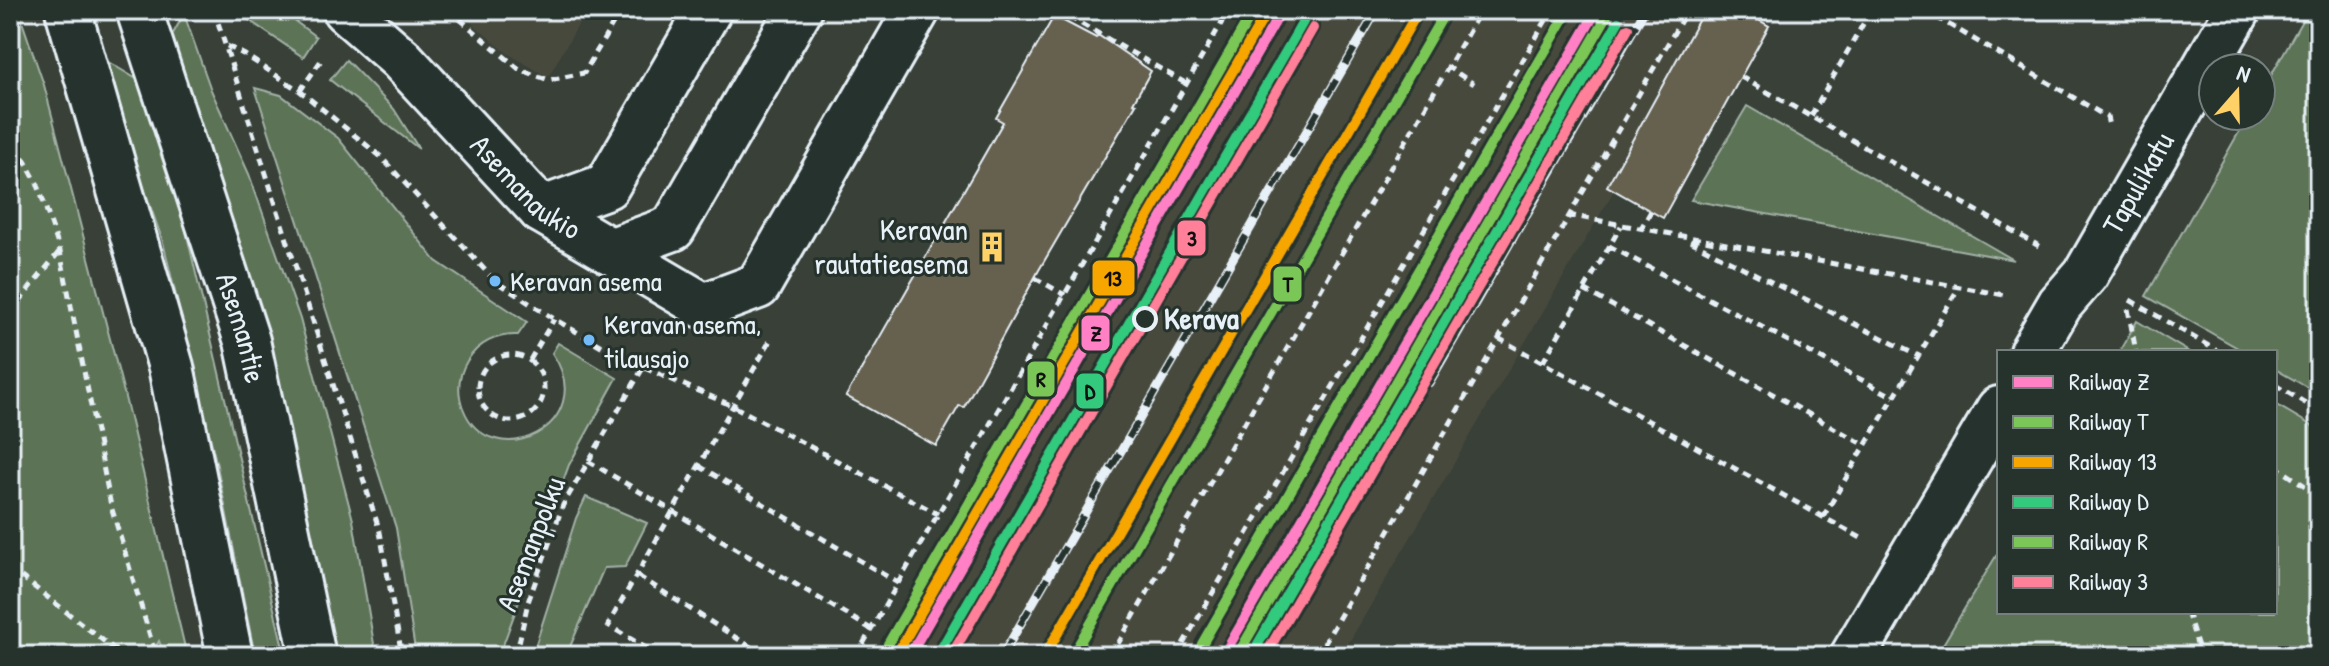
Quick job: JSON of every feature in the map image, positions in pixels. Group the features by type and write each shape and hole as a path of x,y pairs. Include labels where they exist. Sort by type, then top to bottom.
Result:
{"street":[{"path":"68,10 171,367 230,656"},
{"name":"Asemantie","path":"139,10 247,341 313,656"},
{"path":"541,210 607,186 709,10"},
{"path":"610,251 673,228 799,10"},
{"name":"Asemanaukio","path":"338,29 401,59 541,210 704,306 758,286 917,10"},
{"name":"Tapulikatu","path":"2033,350 2060,304 2086,274 2238,10"},
{"path":"1853,656 1997,412"}],"path":[{"path":"214,10 380,532 402,656"},
{"path":"449,10 519,69 549,80 584,73 621,10"},
{"path":"1057,10 1075,24 1187,84"},
{"path":"856,656 1229,10"},
{"path":"1111,656 1481,10"},
{"path":"1176,656 1552,10"},
{"path":"1317,656 1687,10"},
{"path":"1811,116 1871,10"},
{"path":"1924,10 2077,99"},
{"path":"1448,67 1475,23"},
{"path":"300,91 338,29"},
{"path":"227,46 300,91 380,156 495,281 554,319 643,368 733,406 938,514"},
{"path":"1448,67 1474,84"},
{"path":"1741,77 2046,250"},
{"path":"10,133 38,185 60,251 111,506 156,656"},
{"path":"1640,230 1651,211"},
{"path":"1568,215 2060,304"},
{"path":"1543,362 1621,226"},
{"path":"1686,238 1918,356"},
{"path":"1609,246 1894,397"},
{"path":"10,313 60,251"},
{"path":"1035,278 1065,295"},
{"path":"1823,517 1959,286"},
{"path":"1584,290 1865,445"},
{"path":"2136,350 2125,297 2216,350"},
{"path":"530,360 554,319"},
{"path":"1498,338 1908,564"},
{"path":"509,355 530,360 542,378 544,388 537,408 521,420 510,421 490,413 482,405 478,384 488,364 509,355"},
{"name":"Asemanpolku","path":"516,656 528,602 563,505 643,368"},
{"path":"2277,386 2319,411"},
{"path":"659,656 608,625 733,406"},
{"path":"588,461 871,629"},
{"path":"699,466 898,583"},
{"path":"2277,467 2319,495"},
{"path":"10,568 123,656"},
{"path":"638,576 765,656"},
{"path":"2188,614 2201,656"},
{"path":"641,656 645,648"}],"shaded area":[{"path":"456,10 587,10 548,77 507,53"},
{"path":"1260,10 1720,10 1341,656 887,656"}],"green space":[{"path":"10,10 18,10 44,85 123,389 187,656 165,656 159,641 150,656 10,656"},
{"path":"234,10 280,10 316,37 303,57"},
{"path":"2308,10 2319,10 2319,394 2277,370 2277,350 2241,350 2146,296 2239,132 2277,132 2277,65"},
{"path":"184,14 211,90 249,174 300,319 353,520 376,656 331,656 170,39"},
{"path":"346,60 394,109 419,149 330,80"},
{"path":"110,63 138,80 186,231 285,656 255,656 217,466 163,242 107,84"},
{"path":"255,88 281,95 338,138 436,261 527,322 518,335 496,338 482,345 464,367 459,384 460,396 463,408 477,429 495,439 516,440 536,434 553,420 563,402 564,379 552,353 558,343 617,378 569,465 499,656 416,656 396,528"},
{"path":"1747,106 2014,260 1691,200"},
{"path":"2137,321 2186,350 2120,350"},
{"path":"2277,405 2319,430 2319,656 1936,656 1997,554 1997,614 2277,614"},
{"path":"586,497 647,523 625,567 604,568 566,656 532,656 576,518"}],"building":[{"path":"1704,10 1741,10 1769,26 1663,218 1607,186"},
{"name":"Keravan rautatieasema","path":"1054,16 1096,38 1098,35 1151,71 1133,103 1136,104 1039,270 964,407 959,406 936,446 846,396 1003,122 996,118"}],"railway":[{"path":"1002,656 1377,10"},
{"path":"1429,383 1645,10"}],"rail line":[{"name":"R","path":"888,644 1254,10"},
{"name":"13","path":"899,650 1268,10"},
{"name":"Z","path":"909,656 1282,10"},
{"name":"13","path":"1048,650 1419,10"},
{"name":"R","path":"1202,644 1569,10"},
{"name":"Z","path":"1223,656 1597,10"},
{"name":"T","path":"1072,656 1443,16"},
{"name":"T","path":"1237,656 1607,16"},
{"name":"D","path":"937,656 1303,22"},
{"name":"D","path":"1251,656 1618,22"},
{"name":"3","path":"951,656 1313,28"},
{"name":"3","path":"1265,656 1628,28"}],"place":[{"name":"Keravan rautatieasema","path":"992,247"},
{"name":"Keravan asema","path":"495,281"},
{"name":"Kerava","path":"1145,319"},
{"name":"Keravan asema, tilausajo","path":"589,340"}]}
